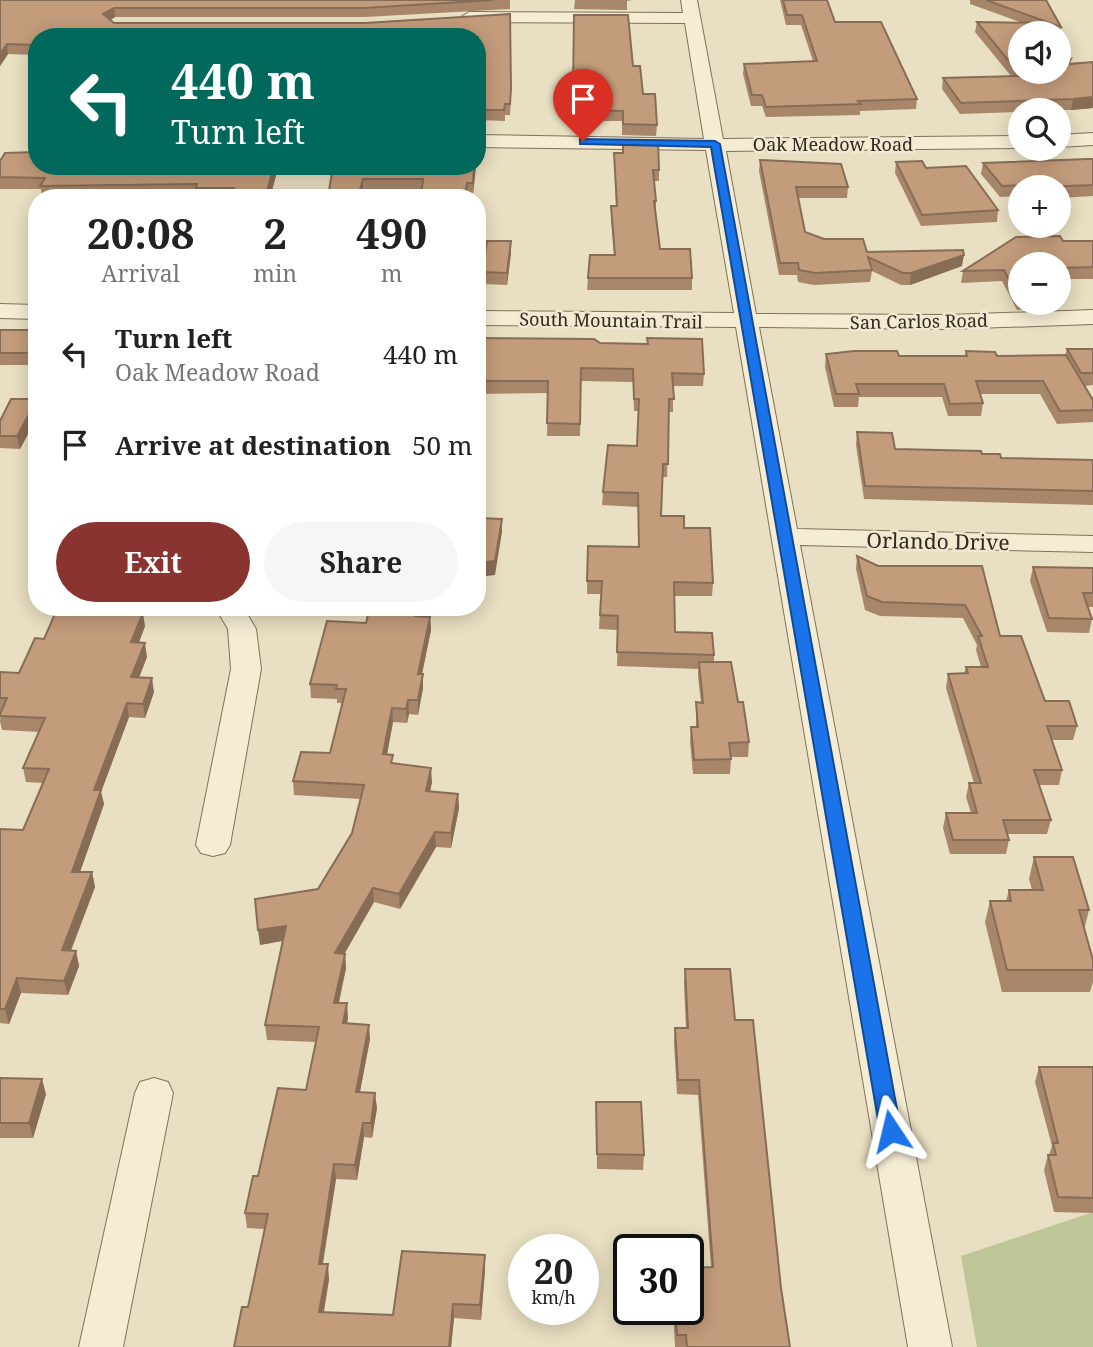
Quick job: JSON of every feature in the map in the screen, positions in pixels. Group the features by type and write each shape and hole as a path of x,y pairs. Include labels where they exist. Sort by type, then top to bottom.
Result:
{"street":[{"path":"446,19 690,9 930,1347"},
{"path":"1071,140 1093,139"},
{"name":"Oak Meadow Road","path":"486,141 715,144 1008,142"},
{"path":"0,311 28,312"},
{"name":"San Carlos Road","path":"745,322 947,322 1093,317"},
{"name":"South Mountain Trail","path":"486,318 745,322"},
{"name":"Orlando Drive","path":"784,537 1093,544"},
{"path":"213,845 246,669 242,629 234,616"},
{"path":"101,1347 154,1093"}],"green space":[{"path":"1093,1212 1093,1347 977,1347 961,1256"}],"building":[{"path":"0,0 493,0 364,8 114,8 103,14 114,23 365,23 510,14 510,104 505,104 504,110 486,110 486,28 28,28 28,45 7,44 0,54"},
{"path":"783,0 827,0 835,22 881,22 917,99 766,107 762,95 752,95 744,64 817,61 802,15 787,15"},
{"path":"986,0 1046,0 1058,21 1044,21"},
{"path":"574,15 628,15 633,66 640,66 643,94 655,94 657,125 623,124 623,111 586,110 585,91 573,91"},
{"path":"977,22 1008,22 1008,60"},
{"path":"1093,62 1093,97 1008,98 1008,101 961,103 943,78 1008,76 1008,84 1071,84 1071,64"},
{"path":"623,141 658,141 659,170 653,170 660,249 690,249 692,278 588,278 590,255 615,255 611,206 617,206 614,153 623,153"},
{"path":"28,152 28,175 272,175 268,189 196,188 197,184 40,186 45,178 0,177 0,161 5,153"},
{"path":"1093,159 1093,185 1071,186 1071,175 1008,175 1008,186 1002,186 983,163 1071,161"},
{"path":"760,160 841,164 848,187 796,187 805,232 824,239 863,239 867,252 963,250 964,255 911,273 903,273 868,257 872,270 815,273 799,270 798,263 780,263"},
{"path":"922,161 926,168 966,166 998,210 922,215 896,162"},
{"path":"332,175 473,175 473,183 467,183 466,189 422,189 423,179 363,179 360,189 329,189"},
{"path":"1014,238 1093,241 1093,267 1071,268 1071,252 1008,252 1008,277 1004,270 963,271"},
{"path":"487,241 511,241 507,273 486,272"},
{"path":"0,330 28,330 28,353 0,353"},
{"path":"486,338 594,339 600,343 648,344 647,338 702,339 704,374 672,373 674,399 669,399 668,464 663,464 661,516 684,516 684,528 710,528 713,583 674,582 675,632 712,633 714,655 617,652 618,616 600,615 602,581 587,581 588,546 639,547 638,493 603,492 608,445 637,446 639,399 634,399 633,369 581,368 580,424 547,423 548,381 486,381"},
{"path":"1067,349 1093,349 1093,373 1081,373"},
{"path":"897,351 899,356 967,356 966,351 995,352 997,356 1066,355 1093,400 1093,410 1060,411 1043,381 976,381 983,403 950,404 944,384 856,384 859,394 836,394 826,354"},
{"path":"11,399 28,399 28,416 17,436 0,436 0,421"},
{"path":"857,432 892,433 895,449 981,451 982,454 1000,454 1001,458 1093,460 1093,491 865,486"},
{"path":"486,518 502,519 495,561 486,562"},
{"path":"857,556 878,566 982,566 1000,636 1021,636 1045,701 1069,701 1077,726 1047,726 1062,770 1034,770 1051,820 1003,820 1009,840 953,840 946,813 977,813 969,783 981,783 948,674 968,673 966,667 988,667 978,636 982,636 965,605 882,602 867,596"},
{"path":"1033,567 1093,568 1093,593 1083,593 1092,619 1049,618"},
{"path":"54,616 142,616 131,642 145,643 131,677 152,678 143,704 127,703 94,790 101,790 72,872 92,872 62,950 76,951 64,981 17,978 5,1009 0,1009 0,829 23,830 49,769 23,768 45,718 0,716 7,698 0,698 0,672 19,673 35,638 44,639"},
{"path":"368,616 430,617 418,674 423,674 418,700 408,700 406,709 392,708 383,754 393,755 391,763 431,768 426,791 458,794 451,833 435,832 399,894 373,888 335,953 345,954 334,1003 347,1003 343,1023 369,1025 356,1092 375,1093 371,1123 363,1123 355,1165 334,1164 319,1264 328,1264 319,1312 393,1315 402,1251 485,1255 480,1305 453,1304 449,1347 234,1347 242,1307 248,1307 268,1214 245,1213 253,1176 258,1176 278,1088 306,1090 319,1027 265,1025 286,926 258,930 255,899 318,889 352,833 364,785 293,781 301,752 330,753 346,689 336,689 337,685 310,684 327,621 366,623"},
{"path":"699,662 731,662 738,702 743,702 749,742 729,743 731,759 694,760 691,727 698,727 696,702 703,703"},
{"path":"1034,857 1073,857 1089,910 1079,910 1093,960 1093,970 1007,970 990,901 1011,901 1009,890 1043,890"},
{"path":"685,969 730,969 735,1020 753,1020 781,1288 790,1347 687,1347 686,1335 677,1335 676,1325 704,1325 704,1267 713,1267 699,1080 678,1080 675,1028 688,1028"},
{"path":"1039,1067 1093,1067 1093,1198 1058,1197 1048,1155 1056,1155 1053,1143 1058,1143"},
{"path":"0,1078 42,1079 29,1123 0,1123"},
{"path":"596,1102 641,1102 644,1155 597,1154"}],"route":[{"path":"583,141 715,144 891,1131"}]}
